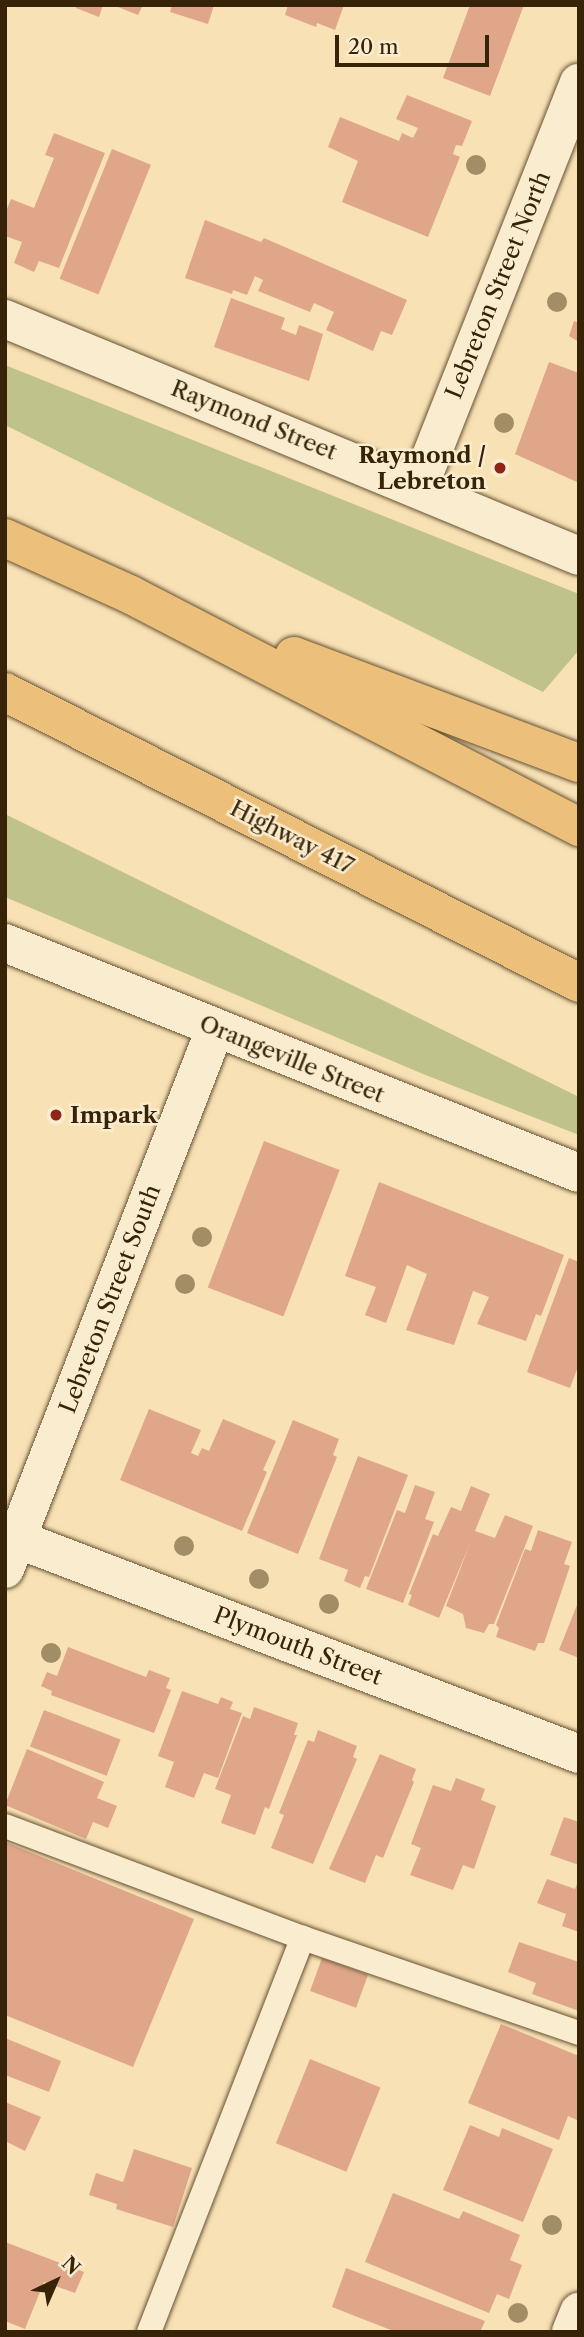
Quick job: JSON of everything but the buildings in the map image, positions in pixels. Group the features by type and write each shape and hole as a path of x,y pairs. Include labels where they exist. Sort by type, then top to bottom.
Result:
{"highway":[{"path":"5,538 131,595 579,827"},
{"path":"131,595 579,763"},
{"name":"Highway 417","path":"5,692 579,983"}],"street":[{"name":"Lebreton Street North","path":"418,489 579,83"},
{"name":"Raymond Street","path":"5,319 579,556"},
{"name":"Orangeville Street","path":"5,943 579,1173"},
{"name":"Lebreton Street South","path":"11,1554 215,1029"},
{"name":"Plymouth Street","path":"11,1554 579,1754"},
{"path":"571,2332 579,2312"}],"lane":[{"path":"5,1826 303,1938 579,2034"},
{"path":"149,2332 303,1938"}],"green space":[{"path":"5,365 579,594 579,650 543,692 5,425"},
{"path":"5,814 579,1097 579,1135 423,1074 5,897"}],"place":[{"name":"Raymond / Lebreton","path":"500,468"},
{"name":"Impark","path":"56,1115"}]}
